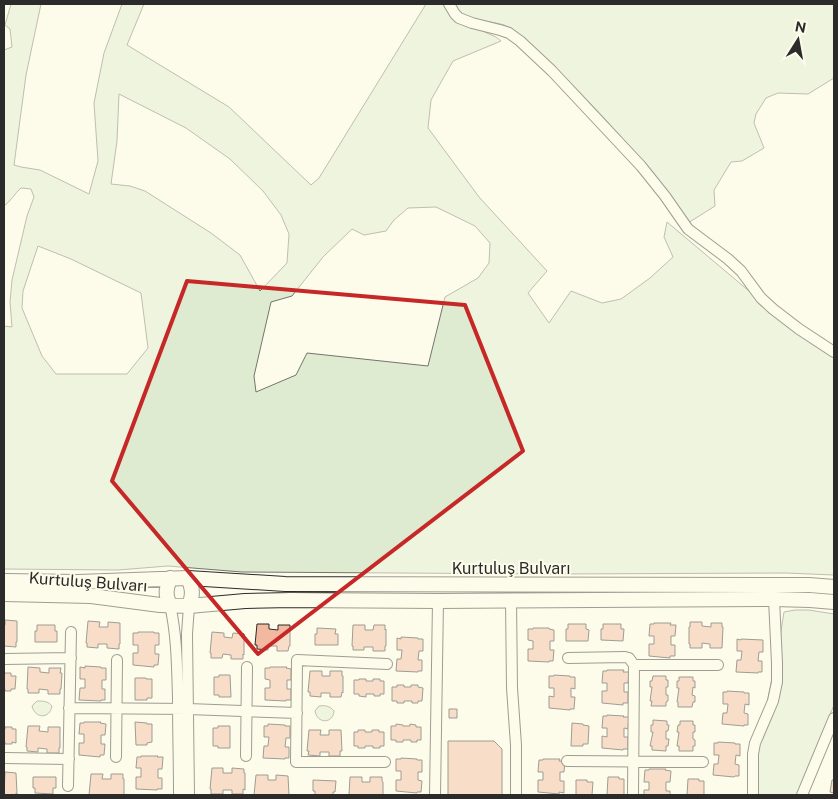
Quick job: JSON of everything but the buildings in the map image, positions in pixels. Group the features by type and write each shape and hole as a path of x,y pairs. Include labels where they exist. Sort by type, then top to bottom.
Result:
{"highway":[{"path":"170,578 188,578 192,585 193,595 189,606 170,606 166,590 170,578"},
{"name":"Kurtuluş Bulvarı","path":"4,581 78,582 170,578"},
{"name":"Kurtuluş Bulvarı","path":"188,578 270,584 809,585 834,587"},
{"name":"Kurtuluş Bulvarı","path":"4,594 103,597 170,606"},
{"name":"Kurtuluş Bulvarı","path":"189,606 245,601 291,600 774,599 834,602"}],"street":[{"path":"450,4 459,18 508,33 520,41 552,71 641,166 688,228 728,258 741,271 761,298 799,329 834,352"},
{"path":"753,795 753,754 755,743 774,698 777,682 774,599"},
{"path":"511,600 516,795"},
{"path":"435,795 438,601"},
{"path":"170,606 176,634 189,795"},
{"path":"179,795 189,606"},
{"path":"68,786 71,632"},
{"path":"568,658 625,657 634,665 633,795"},
{"path":"4,659 70,658"},
{"path":"116,757 117,660"},
{"path":"385,762 296,762 297,660 387,664"},
{"path":"634,665 718,665"},
{"path":"246,756 247,667"},
{"path":"69,708 297,713"},
{"path":"802,795 834,718"},
{"path":"4,758 69,759"},
{"path":"567,761 703,762"}],"highlighted area":[{"path":"187,281 465,305 523,451 258,654 112,481"}],"green space":[{"path":"11,4 41,4 26,75 14,165 40,170 89,194 98,161 94,103 104,53 122,4 144,4 127,45 229,107 311,185 319,178 426,4 445,4 480,30 496,37 501,41 453,61 431,100 428,128 479,197 547,271 528,293 549,323 571,291 602,303 621,299 650,278 673,257 664,237 667,222 774,312 834,356 834,575 786,573 242,572 168,566 118,570 4,569 4,326 12,327 10,302 12,280 27,216 34,197 31,189 21,188 4,206 4,50 12,47 10,29 5,25","holes":["119,94 186,128 230,159 263,191 281,215 289,234 287,263 260,291 240,255 211,233 145,191 130,186 111,184 117,141","436,207 475,226 490,243 489,263 478,278 445,297 428,366 307,353 296,375 256,392 254,376 271,302 292,296 323,257 352,229 364,235 386,231 394,220 408,208","38,246 71,259 141,293 148,348 127,374 56,374 42,356 22,308 23,291"]},
{"path":"454,4 834,4 834,78 808,94 778,93 766,98 756,114 754,123 764,148 742,161 731,162 714,190 715,206 688,223 631,148 543,56 511,28 461,14 457,11"},
{"path":"795,610 834,614 834,705 797,795 758,795 757,754 784,612"},
{"path":"37,701 47,702 52,706 46,715 39,715 34,710 32,706"},
{"path":"319,706 327,706 334,711 331,718 325,721 316,715 315,711"}]}
